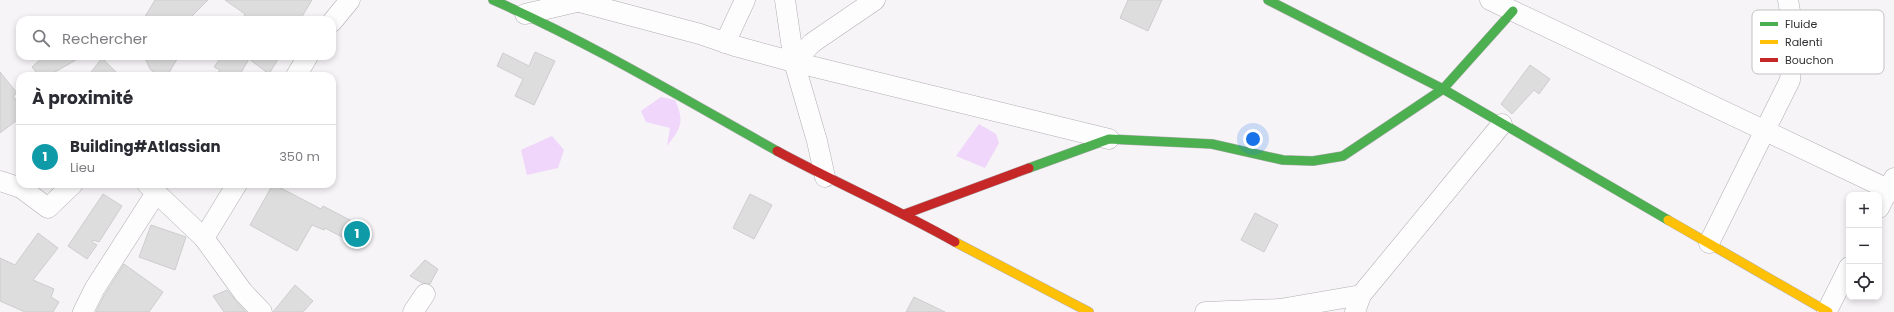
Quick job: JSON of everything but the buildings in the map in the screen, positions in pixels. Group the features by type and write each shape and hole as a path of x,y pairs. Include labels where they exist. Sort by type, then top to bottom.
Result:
{"street":[{"path":"336,17 350,0"},
{"path":"493,0 525,14 656,83 825,177 905,214 999,266 1089,312"},
{"path":"725,43 745,0"},
{"path":"785,0 794,62 817,141 825,177"},
{"path":"794,62 812,43 876,0"},
{"path":"1268,0 1443,89 1828,312 1846,273"},
{"path":"1490,0 1512,6 1765,131 1892,187 1882,203"},
{"path":"1788,0 1790,10"},
{"path":"525,14 582,1 794,62 1109,139 1212,144 1283,160 1313,161 1343,156 1443,89 1512,6"},
{"path":"298,72 306,60"},
{"path":"1709,244 1790,80 1791,74"},
{"path":"1205,312 1280,309 1358,303 1502,124"},
{"path":"905,214 1109,139"},
{"path":"0,181 16,186"},
{"path":"21,188 48,208 69,188"},
{"path":"83,312 151,188 204,238 243,292 262,312"},
{"path":"204,238 235,188"},
{"path":"413,312 425,294"}],"shaded area":[{"path":"661,97 675,100 681,119 676,134 667,146 670,128 646,122 641,111"},
{"path":"979,124 996,134 999,143 985,168 956,156"},
{"path":"552,136 564,150 558,168 527,175 521,150"}],"traffic: fast":[{"path":"493,0 566,34 777,151"},
{"path":"1268,0 1443,89 1668,220"},
{"path":"1029,168 1109,139 1212,144 1283,160 1313,161 1343,156 1443,89 1513,11"}],"traffic: slow":[{"path":"1668,220 1828,312"},
{"path":"955,242 1089,312"}],"traffic: jam":[{"path":"777,151 911,218 955,242"},
{"path":"905,214 1029,168"}],"place":[{"name":"Building#Atlassian","path":"357,234"}]}
